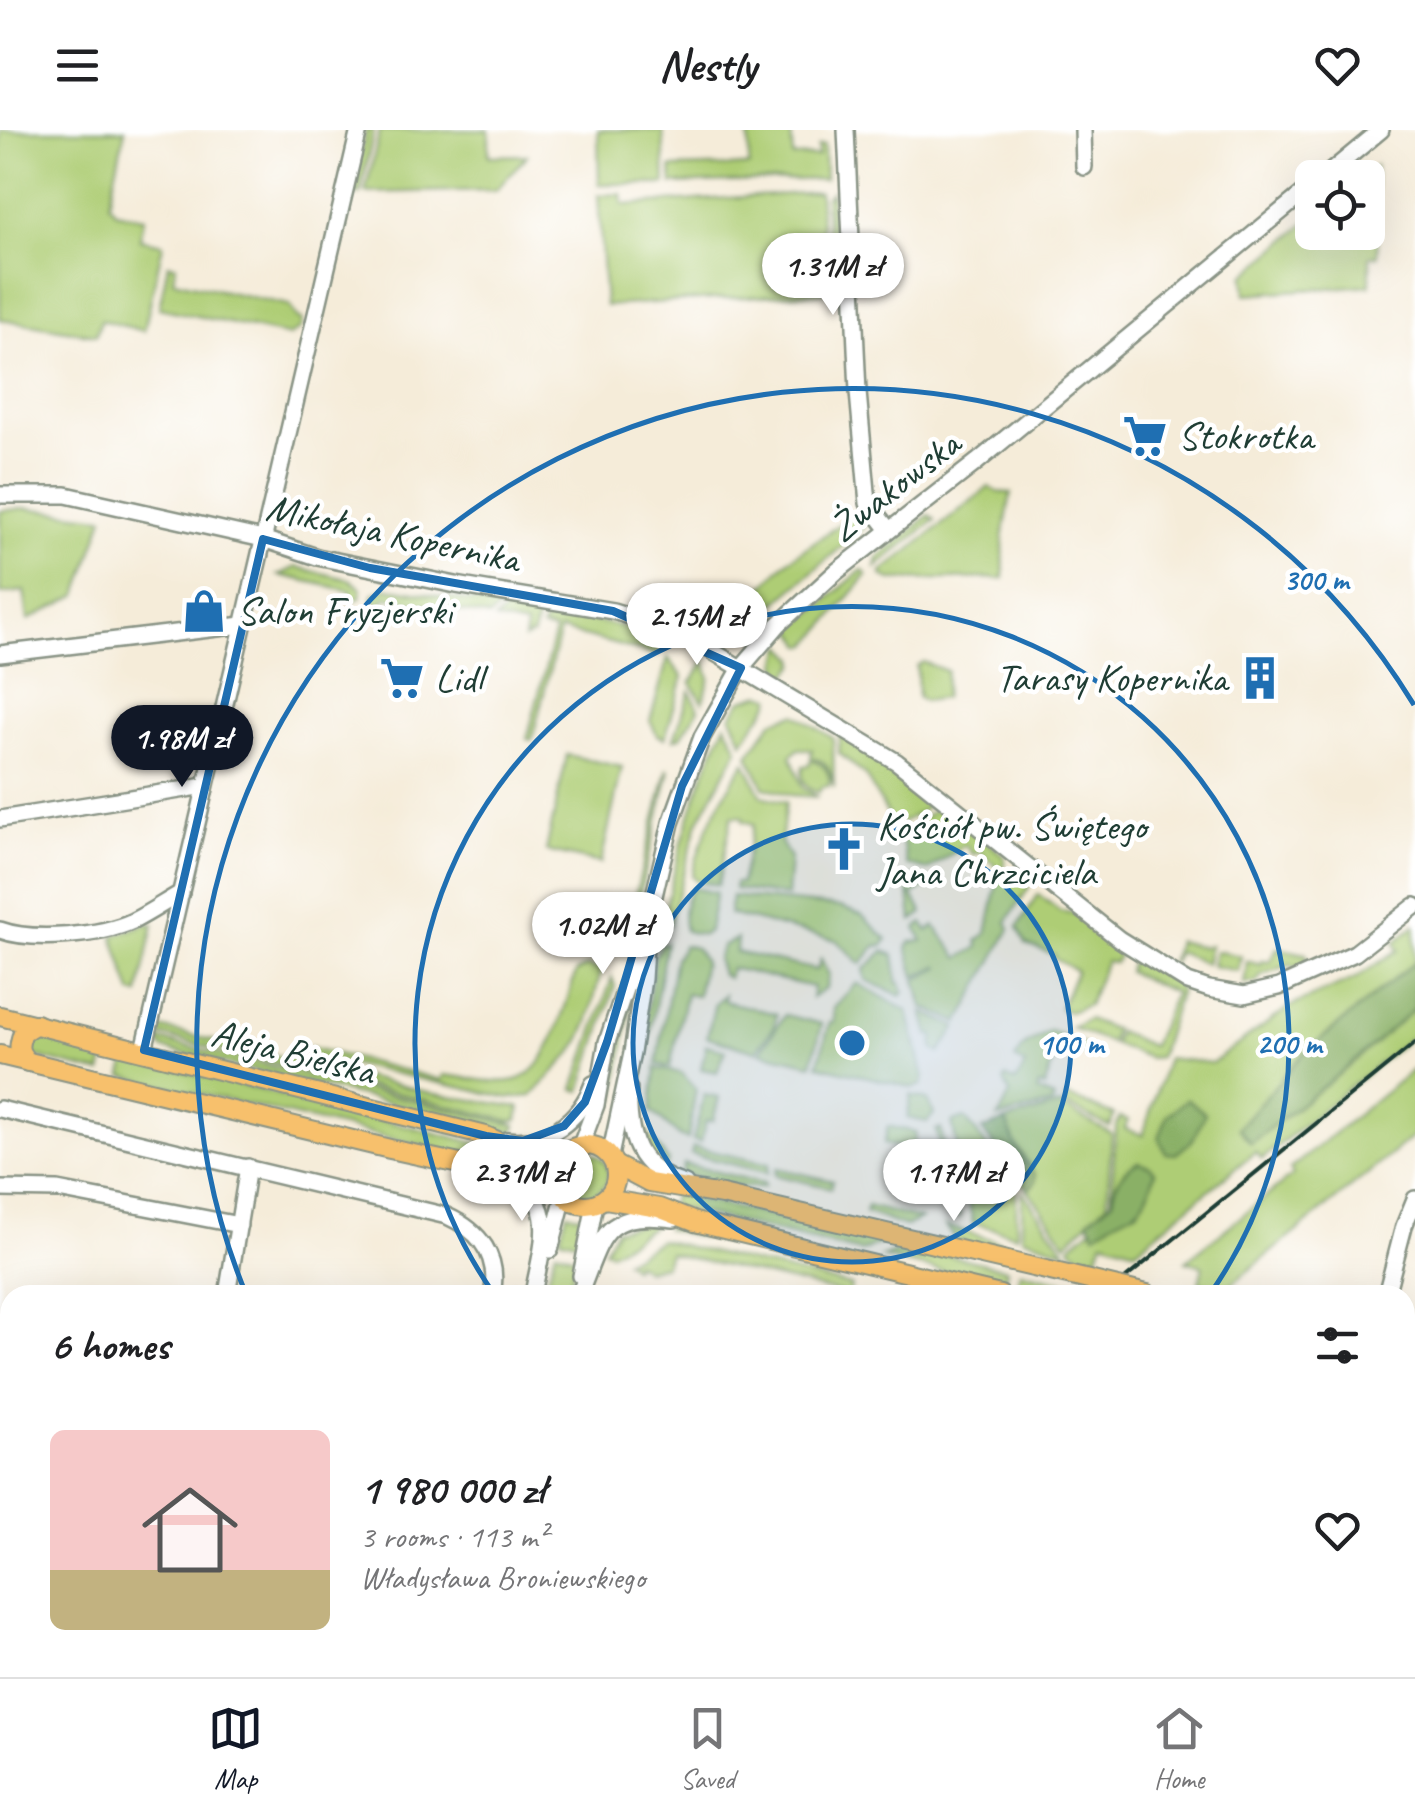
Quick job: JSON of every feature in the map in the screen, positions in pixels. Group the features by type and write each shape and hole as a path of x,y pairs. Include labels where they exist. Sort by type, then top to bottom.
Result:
{"main road":[{"name":"Aleja Bielska","path":"0,1016 486,1136 514,1148 575,1147"},
{"path":"28,1062 19,1053 18,1044 23,1032 36,1024"},
{"name":"Aleja Bielska","path":"0,1055 481,1170 531,1177 560,1190"},
{"path":"958,1285 695,1222 659,1208 600,1202 578,1204 560,1190 557,1166 575,1147 597,1146 649,1183 722,1195 1109,1285"},
{"path":"600,1202 616,1184 612,1160"}],"street":[{"path":"144,1050 359,130"},
{"path":"846,130 858,392 868,503 889,530"},
{"path":"1084,130 1084,167"},
{"path":"1345,160 1381,130"},
{"name":"Żwakowska","path":"575,1147 596,1105 607,1042 628,971 646,930 682,786 702,737 741,668 778,625 889,530 1295,200"},
{"name":"Mikołaja Kopernika","path":"0,495 66,494 263,539 317,557 613,611 646,621 708,648 898,762 1119,940 1188,982 1228,994 1254,994 1279,987 1355,953 1415,906"},
{"path":"0,654 243,624"},
{"path":"0,819 205,786"},
{"path":"0,930 42,936 101,931 130,922 180,893"},
{"name":"Żwakowska","path":"612,1160 643,979 646,930"},
{"path":"486,1136 523,1141 572,1120 587,1099 607,1042"},
{"path":"632,1053 630,1131 642,1156 652,1169 672,1180 722,1195"},
{"path":"0,1108 436,1212 463,1224 483,1242 491,1257 494,1285"},
{"path":"229,1285 248,1167"},
{"path":"481,1170 512,1180 540,1204 545,1222 534,1285"},
{"path":"0,1189 58,1190 239,1225"},
{"path":"536,1285 552,1244 560,1190"},
{"path":"1389,1285 1415,1199"},
{"path":"581,1285 600,1202"},
{"path":"583,1285 602,1240 620,1221 649,1216 695,1222"}],"highlighted area":[{"path":"263,539 370,568 613,611 741,668 682,786 607,1042 585,1102 564,1126 523,1141 486,1136 144,1050"}],"green space":[{"path":"0,130 125,130 109,203 116,212 144,218 140,239 163,244 144,331 101,320 96,335 0,319"},
{"path":"366,130 374,130 360,194 351,194"},
{"path":"380,130 489,130 489,156 527,155 496,190 365,193"},
{"path":"598,130 663,130 665,184 599,184"},
{"path":"749,130 791,130 793,157 818,156 818,146 824,145 825,179 672,184 671,168 749,166"},
{"path":"819,192 826,292 605,306 598,195 622,194 623,205"},
{"path":"831,192 836,291 831,291 825,198"},
{"path":"1295,232 1295,250 1378,250 1378,255 1370,256 1370,285 1246,294 1244,276"},
{"path":"168,264 176,265 173,280 289,305 302,320 301,328 289,336 159,308"},
{"path":"989,487 1011,493 1003,538 1004,578 891,580 882,576 882,572"},
{"path":"25,508 104,517 78,595 28,620 24,591 0,594 0,511"},
{"path":"861,509 865,526 769,609 753,597 786,562"},
{"path":"929,515 935,520 876,567 878,558"},
{"path":"296,567 351,580 362,589 360,598 349,602 351,591 279,575"},
{"path":"862,570 867,575 809,645 803,645 793,629"},
{"path":"387,588 502,606 490,617 385,597 383,604 373,602 373,594"},
{"path":"509,606 539,612 533,635 524,639 526,626 495,620"},
{"path":"741,606 759,622 740,638 717,638 724,621"},
{"path":"547,612 667,635 656,655 560,630 532,740 527,739 555,631 542,628"},
{"path":"783,645 796,658 784,679 778,664"},
{"path":"668,658 683,677 665,738 657,735 650,721"},
{"path":"705,661 710,678 703,702 691,683"},
{"path":"923,662 947,671 944,698 918,698 917,666"},
{"path":"690,691 699,709 681,737 674,739"},
{"path":"762,694 772,697 771,701 743,742 731,716 742,700"},
{"path":"795,714 833,738 834,788 826,765 811,758 812,749 798,749 791,756 803,788 818,797 764,787 748,755 773,721"},
{"path":"726,724 738,749 698,822 669,925 662,920 681,845 696,796"},
{"path":"840,735 923,793 928,801 925,809 895,827 865,775 839,753"},
{"path":"567,755 622,767 601,863 546,851"},
{"path":"811,760 823,766 829,777 829,786 819,792 807,786 802,775 803,766"},
{"path":"745,762 762,796 786,802 781,842 790,858 787,896 734,889 735,883 741,883 754,824 743,821 743,817 732,816 718,885 696,881 692,876 713,817"},
{"path":"668,768 627,946 623,951 621,949"},
{"path":"935,809 956,815 1004,856 1005,864 1000,870 980,851 973,855 965,845 928,870 907,865 901,835"},
{"path":"1013,870 1024,874 1021,879 1029,887 1007,922 1010,929 959,1023 923,1007 916,980 940,968 915,977 907,947 910,942 923,941 916,928 923,923 928,931 935,926 959,958 979,947 977,941 987,933 998,881"},
{"path":"915,876 932,882 912,895 923,913 912,921 908,885"},
{"path":"693,888 716,893 709,930 703,935 685,931 684,908"},
{"path":"1038,894 1117,943 1115,963 1106,961 1088,1005 1069,1012 1060,1008 1076,971 1055,955 1026,944 1018,927"},
{"path":"732,896 841,907 862,915 887,939 861,964 836,940 729,914"},
{"path":"154,924 139,994 132,993 113,936"},
{"path":"1415,925 1415,962 1304,1053 1239,1128 1252,1142 1348,1067 1415,1008 1415,1034 1262,1159 1255,1152 1136,1250 1103,1240 1097,1257 1078,1254 1070,1246 1092,1227 1096,1233 1111,1220 1138,1210 1116,1183 1111,1201 1116,1128 1120,1117 1128,1120 1125,1129 1143,1135 1167,1058 1212,1063 1291,1006 1356,978 1398,950 1394,943"},
{"path":"737,939 736,952 817,970 821,959 829,975 826,988 812,998 813,987 731,968 728,978 722,974 717,959 723,945"},
{"path":"1177,941 1210,945 1206,964 1178,952 1171,964"},
{"path":"666,943 638,1104 634,1102 655,957 660,945"},
{"path":"684,945 696,948 704,962 697,996 686,994 670,1067 657,1064 675,958"},
{"path":"1277,948 1306,954 1308,962 1296,968 1289,965 1261,975 1257,982 1244,984 1247,961 1261,965 1262,961 1270,962"},
{"path":"884,951 894,955 898,983 904,992 901,996 866,980 864,970"},
{"path":"1215,951 1241,956 1238,971 1212,966"},
{"path":"1138,959 1177,984 1180,991 1159,1057 1149,1058 1113,1044 1118,1032 1152,1046 1175,993 1128,972 1130,963"},
{"path":"1415,962 1415,1008 1251,1143 1238,1128 1304,1053"},
{"path":"588,966 601,970 588,1023 577,1047 532,1096 510,1098 308,1055 309,1047 442,1080 444,1075 516,1080 539,1064 548,1050 576,972"},
{"path":"612,978 615,986 581,1091 574,1089"},
{"path":"857,983 908,1011 924,1077 922,1085 913,1088 818,1065 830,1022 834,1022 834,1008"},
{"path":"633,992 615,1099 604,1097"},
{"path":"724,995 724,1001 777,1014 774,1027 756,1051 707,1037 715,1003"},
{"path":"923,1012 957,1027 940,1053 933,1049 934,1035 929,1035"},
{"path":"785,1015 822,1024 812,1064 760,1052"},
{"path":"1088,1019 1115,1030 1110,1043 1072,1028"},
{"path":"156,1027 435,1094 520,1107 518,1120 155,1034"},
{"path":"1050,1031 1087,1046 1085,1054 1059,1046 1044,1087 1039,1085 1037,1091 1054,1098 1052,1104 998,1118 1010,1094 1006,1077 1016,1082 1025,1065 1015,1059 1024,1046"},
{"path":"37,1035 106,1052 101,1073 33,1056 27,1049 29,1038"},
{"path":"155,1039 516,1125 514,1132 164,1049"},
{"path":"706,1045 726,1050 717,1072 701,1069"},
{"path":"127,1057 509,1151 505,1165 123,1076"},
{"path":"656,1068 681,1073 696,1089 688,1139 651,1111"},
{"path":"1415,1068 1415,1135 1231,1285 1199,1283 1203,1266 1186,1261 1293,1175 1290,1169"},
{"path":"704,1095 719,1098 713,1121 706,1121 701,1142 693,1140"},
{"path":"911,1095 928,1100 934,1114 927,1122 907,1118"},
{"path":"1066,1096 1114,1115 1110,1127 1064,1104"},
{"path":"1187,1099 1205,1113 1193,1140 1176,1154 1166,1153 1159,1138 1167,1116"},
{"path":"1059,1105 1112,1134 1107,1204 1066,1243 1028,1190 1035,1175 1016,1146 1006,1121"},
{"path":"636,1117 668,1161 665,1170 641,1142"},
{"path":"965,1118 1013,1181 1017,1235 973,1223 952,1122"},
{"path":"1006,1121 1016,1147 1035,1175 1028,1190 982,1130"},
{"path":"888,1126 916,1132 913,1150 884,1144"},
{"path":"941,1129 960,1216 957,1218 936,1130"},
{"path":"693,1147 769,1164 768,1173 691,1154"},
{"path":"587,1153 601,1160 608,1174 601,1188 587,1195 573,1188 566,1174 573,1160"},
{"path":"1138,1162 1155,1172 1145,1200 1133,1212 1095,1234 1088,1220 1113,1200 1120,1177"},
{"path":"684,1164 764,1183 764,1187 742,1187 681,1174"},
{"path":"777,1168 833,1181 831,1188 775,1175"},
{"path":"1022,1191 1066,1251 1022,1237"},
{"path":"674,1194 885,1241 861,1252 670,1206"},
{"path":"867,1206 920,1219 905,1227 865,1212"},
{"path":"567,1212 587,1218 579,1242 560,1237"},
{"path":"653,1222 652,1227 611,1252 604,1250 616,1229"},
{"path":"668,1224 796,1254 795,1259 666,1229"},
{"path":"946,1226 1007,1244 1012,1254 956,1240"},
{"path":"660,1240 847,1285 806,1285 669,1253 665,1265 646,1270 625,1261"},
{"path":"913,1247 1007,1269 1003,1285 999,1285 882,1257"},
{"path":"556,1250 577,1257 570,1285 545,1285"},
{"path":"1020,1271 1077,1285 1017,1285"}],"railway":[{"path":"1117,1285 1415,1043"}],"place":[{"name":"Stokrotka","path":"1145,436"},
{"name":"Salon Fryzjerski","path":"204,611"},
{"name":"Lidl","path":"402,678"},
{"name":"Tarasy Kopernika","path":"1260,678"},
{"name":"Kościół pw. Świętego Jana Chrzciciela","path":"844,849"}]}
